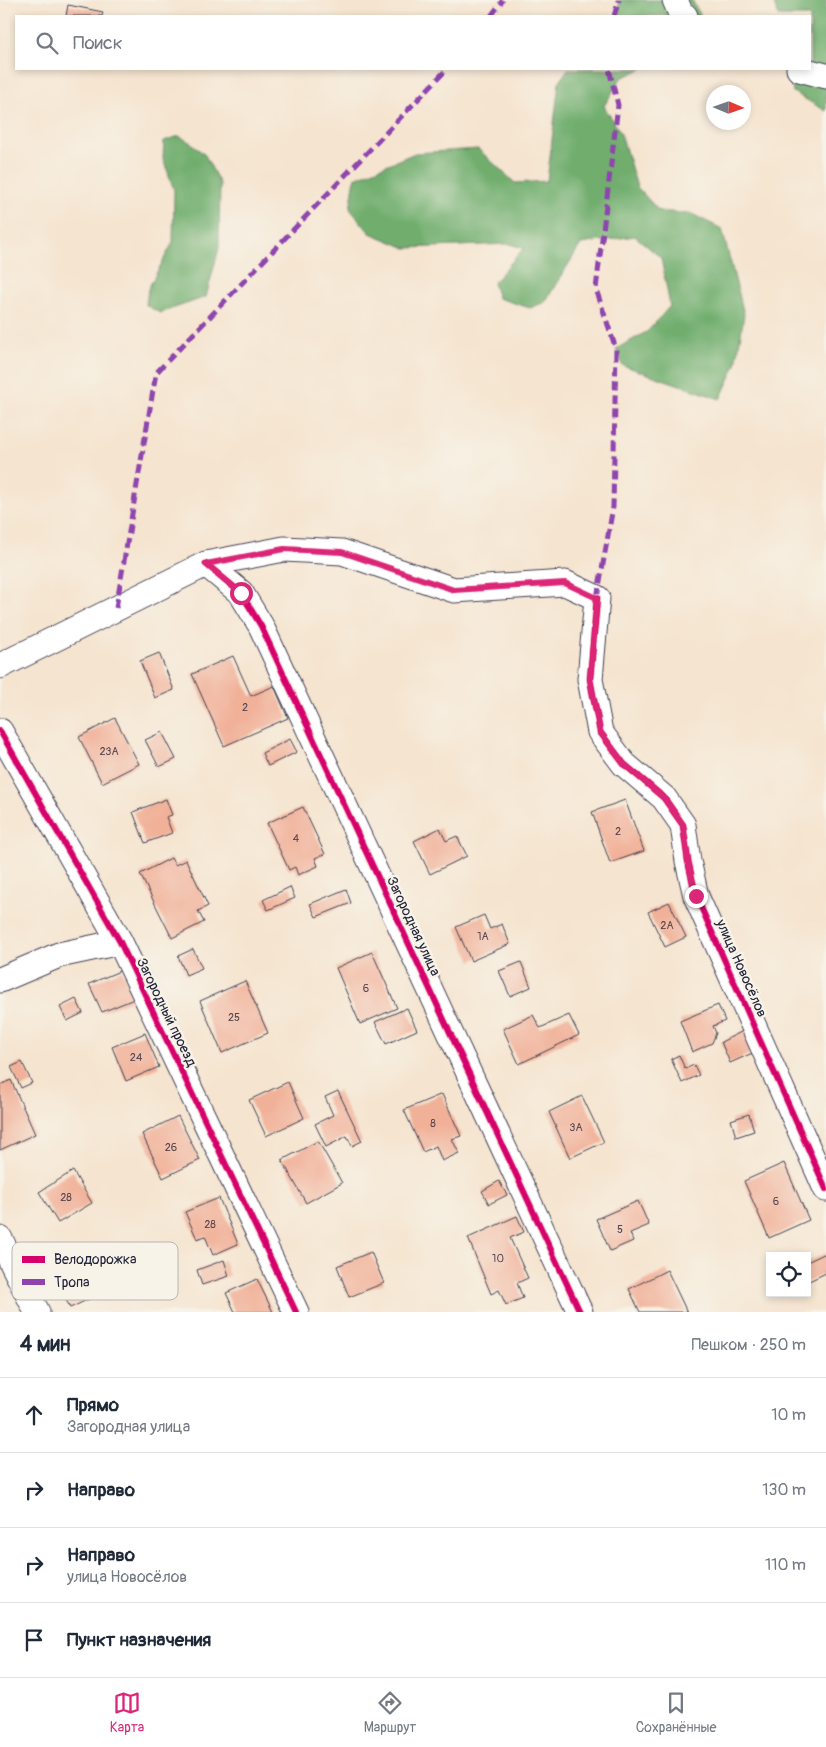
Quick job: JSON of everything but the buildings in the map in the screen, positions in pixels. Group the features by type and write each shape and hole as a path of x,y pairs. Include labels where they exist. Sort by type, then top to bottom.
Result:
{"street":[{"path":"675,0 683,15"},
{"path":"803,70 826,76"},
{"name":"улица Новосёлов","path":"206,564 284,549 342,552 454,590 565,583 597,598 590,679 600,732 624,764 664,798 683,825 688,861 696,896 820,1161 826,1189"},
{"path":"0,666 206,564"},
{"name":"Загородная улица","path":"206,564 241,593 261,626 580,1312"},
{"name":"Загородный проезд","path":"0,731 120,942 296,1312"},
{"path":"0,980 60,955 120,942"},
{"path":"0,1238 12,1262"},
{"path":"31,1300 37,1312"}],"green space":[{"path":"619,0 692,0 700,15 619,15"},
{"path":"773,0 826,0 826,111 793,92 788,70 811,70 811,15 778,15"},
{"path":"567,70 640,70 621,78 604,106 621,134 637,187 659,211 692,214 722,229 744,314 736,365 720,399 622,365 616,349 648,331 670,306 661,258 635,236 581,244 545,302 530,308 498,298 493,283 524,248 509,244 406,248 370,233 350,209 355,178 415,153 478,149 515,183 547,181 559,82"},
{"path":"179,136 205,155 220,184 219,248 206,297 160,313 146,305 148,289 173,242 174,190 163,158 164,141"}],"marked path":[{"path":"492,15 503,0"},
{"path":"614,15 619,0"},
{"path":"116,608 156,373 446,70"},
{"path":"597,598 613,507 616,349 596,289 618,105 609,70"}],"cycle path":[{"path":"206,564 241,593 261,626 580,1312"},
{"path":"597,598 590,679 600,732 624,764 664,798 683,825 688,861 696,896 826,1189"},
{"path":"0,731 120,942 296,1312"}],"route":[{"path":"241,593 206,564 284,549 342,552 454,590 565,583 597,598 590,679 600,732 624,764 664,798 683,825 688,861 696,896"}]}
